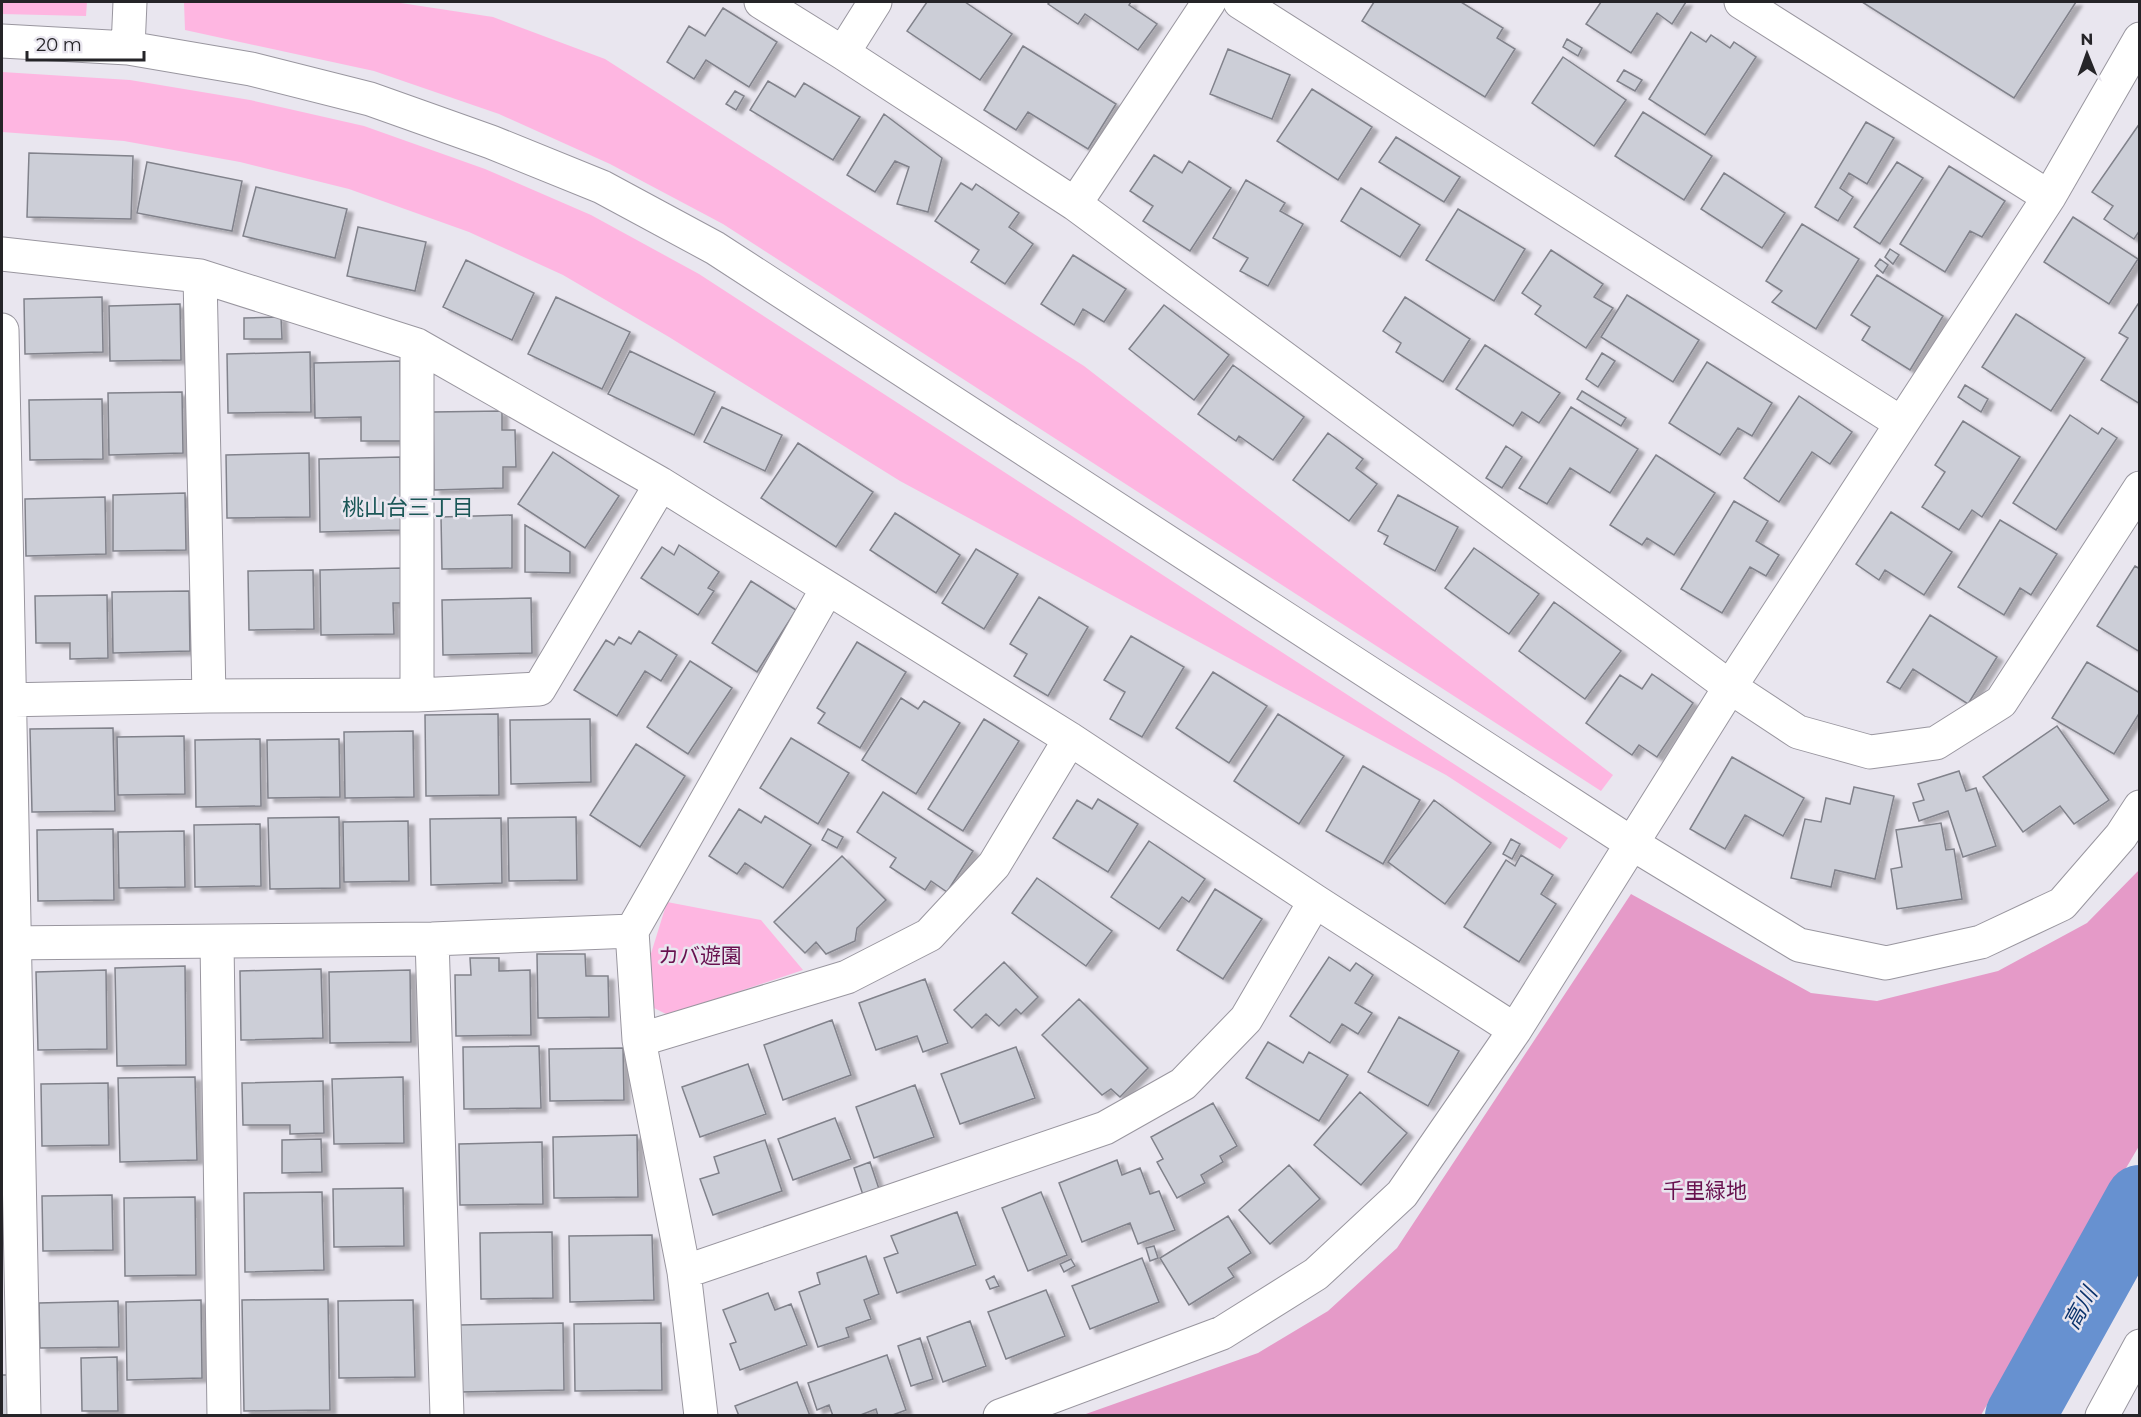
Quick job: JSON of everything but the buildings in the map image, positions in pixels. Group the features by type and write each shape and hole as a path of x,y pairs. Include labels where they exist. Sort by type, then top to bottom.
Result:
{"street":[{"path":"128,48 130,2"},
{"path":"760,2 843,53 1075,204 1730,687 1798,732 1870,752 1936,743 2001,702 2139,488"},
{"path":"843,53 875,2"},
{"path":"1075,204 1209,2"},
{"path":"1240,2 1901,423"},
{"path":"1741,2 2049,197"},
{"path":"1000,1416 1222,1333 1316,1274 1402,1194 1515,1030 1730,687 2049,197 2139,39"},
{"path":"2,41 128,48 251,69 370,99 491,142 602,187 715,248 1631,843 1799,945 1886,963 1981,942 2062,904 2121,836 2139,807"},
{"path":"2,254 200,276 417,345 661,484 1070,739 1515,1030"},
{"path":"200,276 209,696"},
{"path":"2,330 8,943 24,1416"},
{"path":"417,345 417,694"},
{"path":"6,700 417,694 538,689 661,484"},
{"path":"701,1416 684,1272 639,1040 632,931 827,589"},
{"path":"639,1040 847,977 929,935 994,865 1070,739"},
{"path":"684,1272 1105,1128 1183,1084 1246,1019 1315,901"},
{"path":"8,943 432,939 632,931"},
{"path":"432,939 447,1416"},
{"path":"217,942 224,1416"},
{"path":"2102,1416 2139,1346"}],"green space":[{"path":"2,2 87,2 86,16 2,14"},
{"path":"184,2 394,2 493,17 605,59 1084,366 1613,775 1601,791 723,224 610,164 499,114 374,71 185,30"},
{"path":"2,72 130,80 250,100 364,126 485,169 591,215 699,274 1568,838 1560,849 1446,775 900,481 669,337 563,275 469,232 349,189 240,162 124,141 2,132"},
{"name":"千里緑地","path":"2139,870 2139,1146 1981,1415 1083,1415 1258,1353 1328,1311 1397,1248 1631,894 1811,993 1877,1001 1998,971 2087,923"},
{"name":"カバ遊園","path":"667,902 761,920 803,970 668,1015 654,1008 649,960"}],"waterway":[{"name":"高川","path":"2020,1416 2140,1200"}],"district":[{"name":"桃山台三丁目","path":"408,507"}]}
